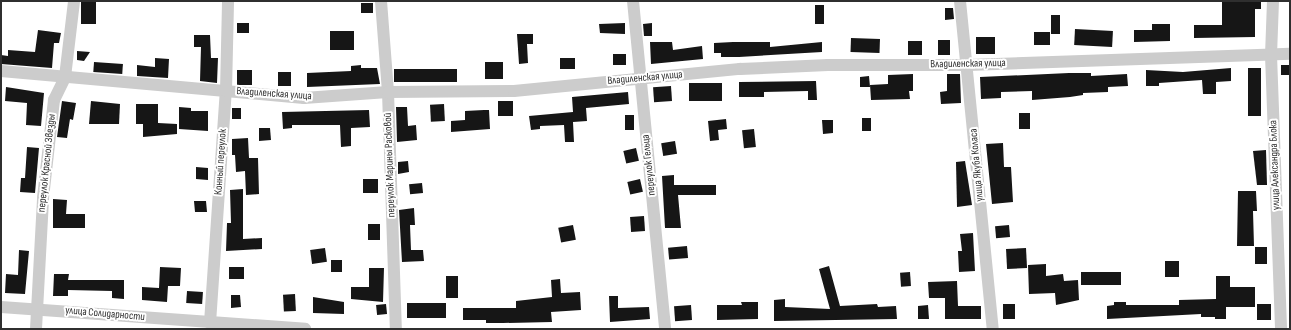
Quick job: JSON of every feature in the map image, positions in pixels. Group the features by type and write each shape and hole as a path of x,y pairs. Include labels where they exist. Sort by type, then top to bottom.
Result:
{"street":[{"name":"переулок Красной Звезды","path":"36,329 43,198 54,100 65,77 74,1"},
{"name":"Конный переулок","path":"210,323 226,91 228,1"},
{"name":"переулок Марины Расковой","path":"381,1 388,92 396,329"},
{"name":"переулок Гельца","path":"633,1 639,78 665,329"},
{"name":"улица Якуба Коласа","path":"960,1 968,65 993,329"},
{"name":"улица Александра Блока","path":"1272,1 1271,54 1281,329"},
{"name":"Владиленская улица","path":"1,71 304,98 388,92 514,91 639,78 828,65 968,65 1290,54"},
{"name":"улица Солидарности","path":"1,307 36,308 177,325 210,323 305,329"}],"building":[{"path":"81,1 96,1 96,24 81,24"},
{"path":"1261,1 1261,9 1255,9 1255,37 1194,38 1194,25 1222,25 1222,2"},
{"path":"361,3 373,3 373,13 361,13"},
{"path":"815,5 824,5 824,24 815,24"},
{"path":"945,8 953,8 954,19 945,20"},
{"path":"1051,15 1060,15 1060,34 1051,34"},
{"path":"237,23 249,23 249,33 237,33"},
{"path":"625,23 625,34 600,33 599,24"},
{"path":"652,23 652,36 644,36 643,24"},
{"path":"1152,24 1170,24 1170,41 1134,42 1134,30 1152,30"},
{"path":"1075,29 1113,31 1112,47 1074,45"},
{"path":"38,30 61,33 59,43 54,43 52,68 1,64 1,55 8,56 8,50 35,52"},
{"path":"330,31 354,31 354,50 330,50"},
{"path":"1034,32 1050,32 1050,45 1034,45"},
{"path":"517,34 533,34 533,44 527,44 528,63 519,64"},
{"path":"194,35 210,35 211,58 218,58 217,83 200,81 201,47 194,47"},
{"path":"976,37 995,37 995,54 976,54"},
{"path":"851,38 880,39 879,53 851,52"},
{"path":"938,40 950,40 950,55 938,55"},
{"path":"908,41 922,41 922,55 908,55"},
{"path":"650,42 672,42 673,50 702,46 703,59 651,64"},
{"path":"770,42 770,47 822,42 822,52 739,57 721,57 721,53 714,53 714,43"},
{"path":"77,51 90,52 84,61 77,60"},
{"path":"613,54 626,54 626,65 613,65"},
{"path":"155,58 169,59 168,78 137,76 137,65 155,67"},
{"path":"560,58 575,58 575,69 560,69"},
{"path":"94,62 123,64 122,74 93,72"},
{"path":"485,62 503,62 503,79 485,79"},
{"path":"361,65 361,68 377,68 380,84 307,87 307,73 351,71 351,66"},
{"path":"1281,65 1290,65 1290,75 1281,75"},
{"path":"1231,68 1231,81 1216,82 1216,94 1203,94 1202,80 1159,83 1159,86 1146,86 1146,70 1183,72"},
{"path":"1248,68 1261,68 1261,116 1248,116"},
{"path":"394,69 457,69 457,82 394,82"},
{"path":"237,70 252,70 252,85 237,85"},
{"path":"278,72 291,72 291,86 278,86"},
{"path":"1091,73 1091,76 1127,74 1128,86 1108,87 1108,92 1083,93 1083,95 1070,97 1032,100 1032,91 1001,92 1001,98 981,99 980,77"},
{"path":"913,74 913,91 909,91 910,99 871,100 870,85 888,84 888,75"},
{"path":"947,74 960,74 961,103 941,104 940,92 947,91"},
{"path":"869,76 870,87 860,87 860,77"},
{"path":"816,81 817,100 808,100 808,91 764,92 764,97 739,97 739,82"},
{"path":"689,83 722,83 722,101 689,101"},
{"path":"671,86 672,101 654,102 653,87"},
{"path":"6,87 44,93 41,126 26,125 27,103 5,101"},
{"path":"628,92 629,104 586,108 587,121 573,122 574,142 565,142 564,125 540,126 540,129 531,130 529,116 573,112 572,97"},
{"path":"62,101 76,103 73,120 70,119 67,138 57,137"},
{"path":"91,101 120,104 119,124 89,124"},
{"path":"498,101 513,101 513,116 498,116"},
{"path":"136,104 158,104 158,123 177,124 177,134 143,137 143,124 136,124"},
{"path":"444,104 445,121 431,122 430,105"},
{"path":"179,107 191,108 191,111 208,111 208,131 179,129"},
{"path":"396,107 407,107 408,126 416,125 417,140 397,142"},
{"path":"232,108 241,108 241,119 232,119"},
{"path":"369,110 370,127 351,128 351,146 341,147 340,125 292,125 292,128 283,129 282,112"},
{"path":"489,110 490,129 451,132 451,121 465,120 465,111"},
{"path":"1019,113 1030,113 1030,129 1019,129"},
{"path":"625,115 634,115 634,130 625,130"},
{"path":"862,118 871,118 871,131 862,131"},
{"path":"726,119 727,129 718,130 719,140 710,141 708,121"},
{"path":"822,120 833,120 833,133 823,134"},
{"path":"259,128 270,128 271,140 259,141"},
{"path":"754,129 756,147 744,148 742,130"},
{"path":"248,138 249,158 258,158 259,194 246,195 245,171 236,172 235,155 232,155 232,139"},
{"path":"675,141 677,154 663,156 661,143"},
{"path":"1003,143 1004,167 1011,167 1013,202 992,204 986,144"},
{"path":"27,147 39,148 35,193 20,192 21,178 25,178"},
{"path":"636,148 639,161 626,164 623,151"},
{"path":"1266,150 1267,185 1257,185 1253,151"},
{"path":"408,161 409,172 398,174 398,162"},
{"path":"965,161 972,205 957,207 956,162"},
{"path":"196,167 208,168 208,180 196,179"},
{"path":"674,175 674,185 716,185 716,195 678,195 681,228 665,228 662,176"},
{"path":"363,179 378,179 378,193 363,193"},
{"path":"640,179 643,192 630,195 627,182"},
{"path":"422,183 423,193 410,194 409,184"},
{"path":"243,189 243,239 262,238 262,249 226,251 227,223 231,223 230,190"},
{"path":"1238,191 1256,191 1257,211 1253,211 1254,246 1237,246"},
{"path":"53,199 67,200 66,214 85,214 85,228 53,228"},
{"path":"194,201 206,201 207,212 195,212"},
{"path":"414,208 415,225 410,225 411,250 423,250 424,261 402,262 399,210"},
{"path":"644,216 645,231 631,232 630,217"},
{"path":"368,224 380,224 380,240 368,240"},
{"path":"573,225 576,240 561,243 558,228"},
{"path":"1009,225 1010,237 996,238 995,226"},
{"path":"973,233 975,271 959,272 958,251 962,251 960,234"},
{"path":"687,246 688,258 669,260 668,248"},
{"path":"1255,247 1267,247 1267,264 1255,264"},
{"path":"325,248 327,262 312,264 310,250"},
{"path":"1026,248 1027,268 1007,269 1006,249"},
{"path":"19,250 29,251 25,294 5,293 6,274 18,275"},
{"path":"331,260 342,260 342,272 331,272"},
{"path":"1165,261 1179,261 1179,277 1165,277"},
{"path":"1046,264 1046,276 1063,274 1064,281 1078,280 1079,300 1056,305 1055,293 1029,294 1028,265"},
{"path":"829,266 840,306 877,304 878,307 896,306 897,319 774,321 774,300 785,299 785,307 830,309 819,269"},
{"path":"160,267 181,268 180,286 168,286 167,302 142,300 142,287 159,288"},
{"path":"229,267 244,267 244,279 229,279"},
{"path":"369,268 384,268 383,302 351,299 351,287 369,287"},
{"path":"910,272 911,286 901,287 900,273"},
{"path":"1081,272 1121,272 1121,285 1081,285"},
{"path":"54,274 69,274 68,280 124,280 124,299 112,298 112,291 68,290 68,296 53,296"},
{"path":"446,276 458,276 458,298 446,298"},
{"path":"1216,276 1230,276 1230,287 1255,287 1255,307 1226,307 1226,319 1201,317 1201,314 1107,319 1107,306 1114,305 1114,302 1126,302 1126,305 1179,305 1179,300 1216,299"},
{"path":"560,279 561,293 580,292 581,310 551,312 552,322 486,323 486,320 463,320 463,308 516,308 516,301 552,297 551,280"},
{"path":"957,281 958,306 981,306 981,319 945,319 945,298 929,298 928,282"},
{"path":"187,291 203,292 202,304 186,303"},
{"path":"295,294 296,311 284,312 283,295"},
{"path":"231,295 240,295 241,307 231,308"},
{"path":"609,296 618,296 618,308 649,307 650,319 610,322"},
{"path":"313,297 344,302 344,314 313,313"},
{"path":"741,302 758,302 758,319 717,320 717,305 742,305"},
{"path":"407,303 446,303 446,318 407,318"},
{"path":"386,304 387,314 377,315 376,305"},
{"path":"1003,304 1015,304 1015,319 1003,319"},
{"path":"1257,304 1271,304 1271,320 1257,320"},
{"path":"691,305 692,320 675,321 674,306"},
{"path":"928,305 929,319 918,319 918,306"}]}
